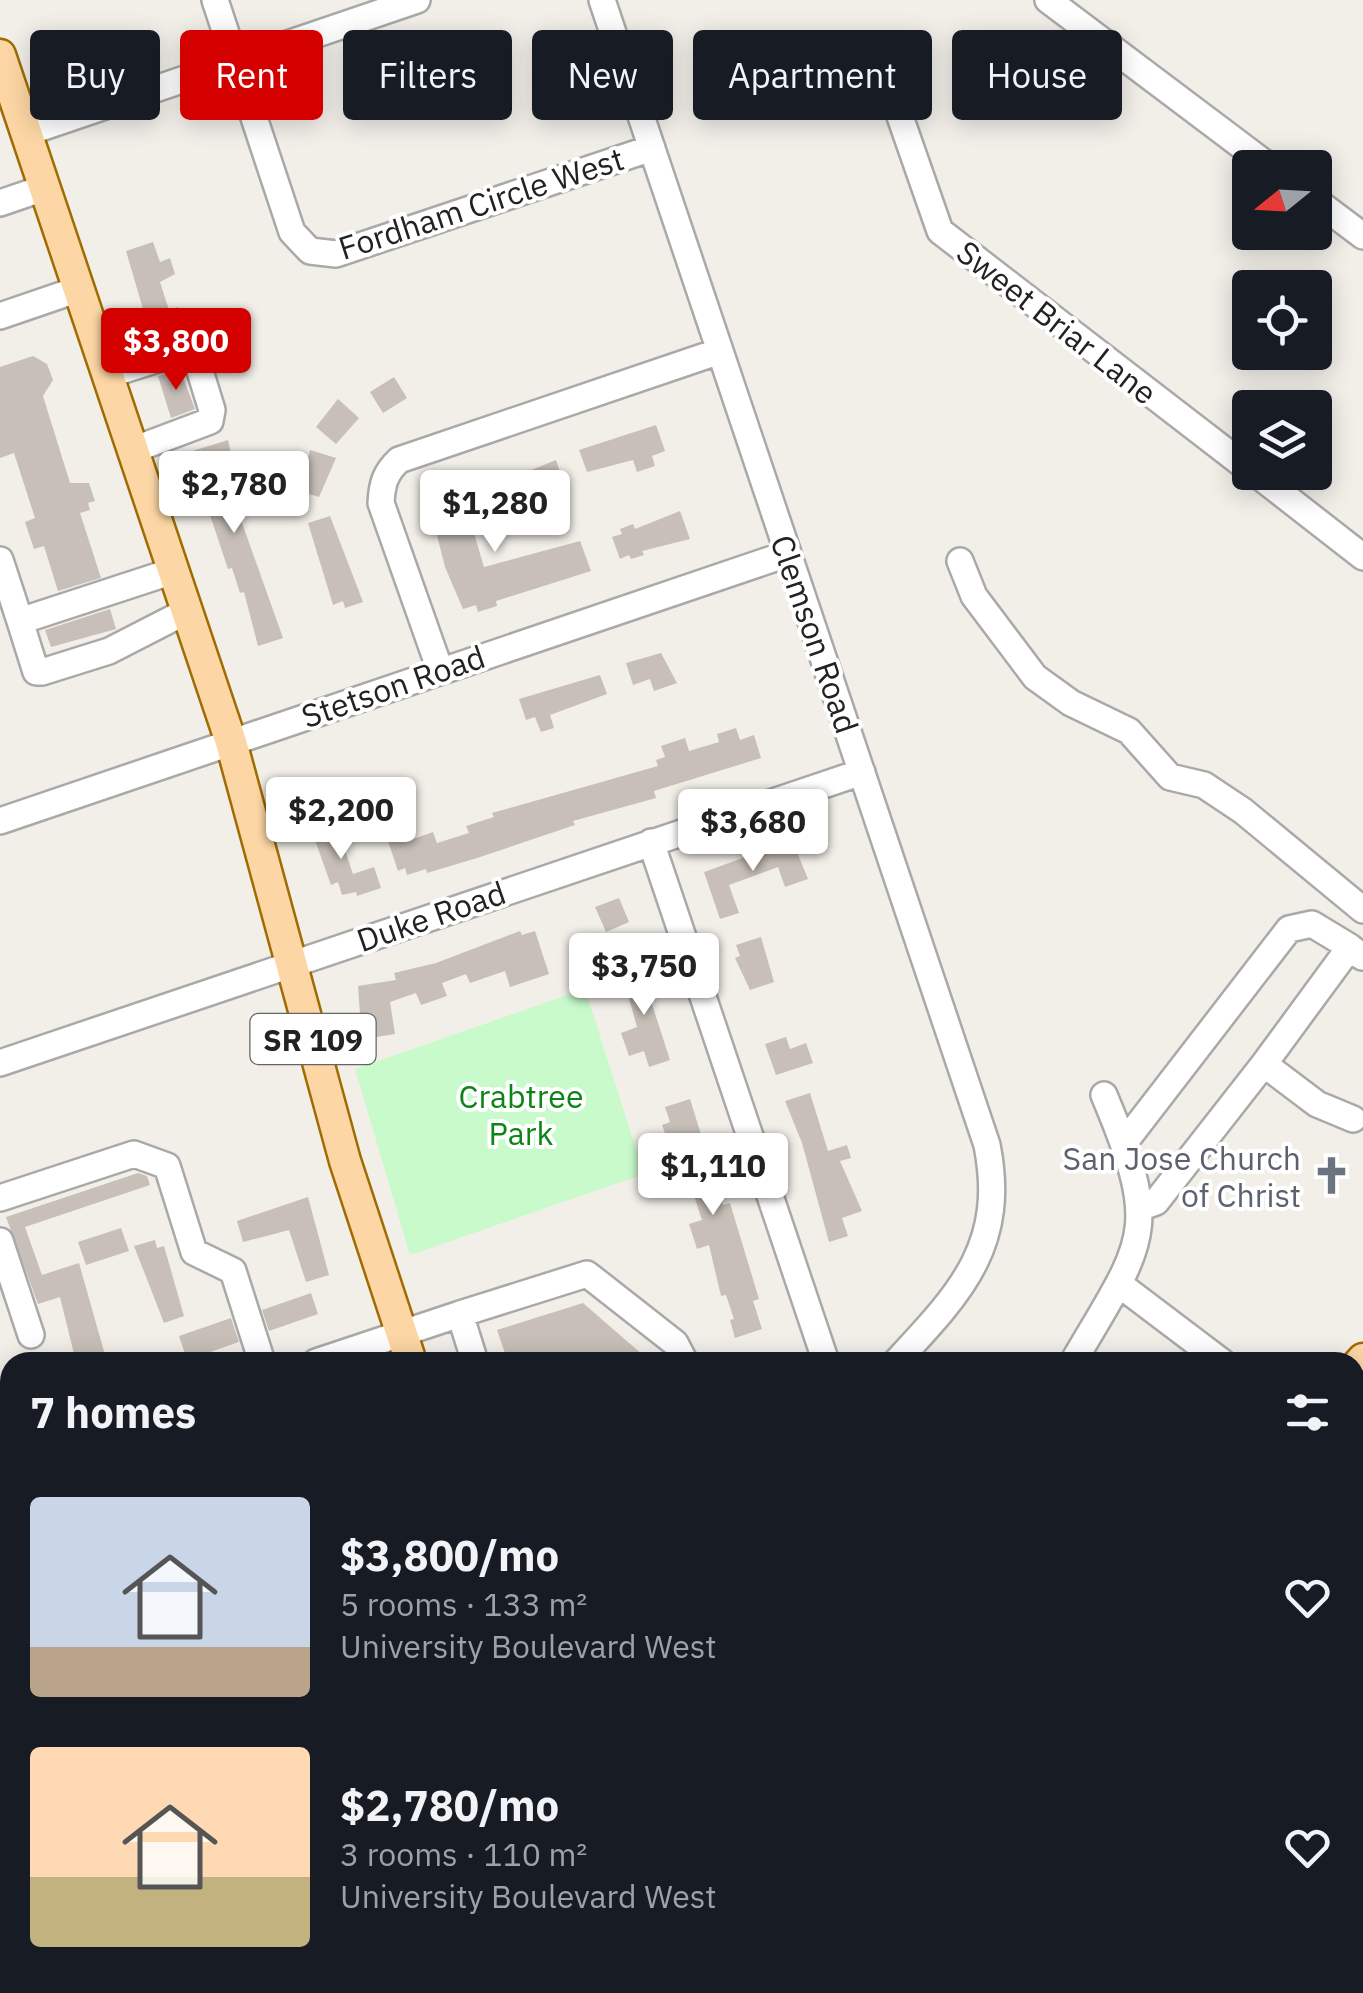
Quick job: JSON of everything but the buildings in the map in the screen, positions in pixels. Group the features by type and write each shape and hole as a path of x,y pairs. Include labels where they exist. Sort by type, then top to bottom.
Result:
{"main road":[{"name":"SR 109","path":"0,55 108,375 144,446 173,570 231,742 345,1161 406,1348"}],"street":[{"path":"215,0 225,30"},
{"path":"323,32 417,0"},
{"name":"Clemson Road","path":"602,0 992,1169 990,1223 974,1269 947,1307 905,1352"},
{"path":"1048,0 1248,150"},
{"path":"26,133 180,81"},
{"name":"Fordham Circle West","path":"255,120 292,232 310,251 336,254 652,148"},
{"name":"Sweet Briar Lane","path":"900,120 930,213 940,231 1232,456"},
{"path":"0,202 44,188"},
{"path":"1332,213 1363,236"},
{"path":"0,316 78,289"},
{"path":"440,670 381,503 382,484 389,469 399,460 720,351"},
{"path":"108,375 180,352 196,358 212,416 204,425 144,446"},
{"name":"Sweet Briar Lane","path":"1277,490 1363,557"},
{"name":"Stetson Road","path":"0,821 788,554"},
{"path":"0,560 36,672 108,651 187,611"},
{"path":"960,561 974,596 1035,677 1071,702 1130,731 1170,777 1204,785 1243,811 1363,910"},
{"path":"20,621 173,570"},
{"name":"Duke Road","path":"0,1062 862,772"},
{"path":"651,842 823,1352"},
{"path":"1124,1142 1289,929 1312,924 1356,952 1156,1202 1142,1208"},
{"path":"1264,1064 1317,1104 1353,1119"},
{"path":"1079,1352 1136,1248 1142,1208 1124,1142 1104,1095"},
{"path":"0,1198 134,1154 167,1166 194,1252 233,1272 259,1352"},
{"path":"0,1241 30,1335"},
{"path":"380,1352 406,1348 460,1314 587,1274 675,1343 680,1352"},
{"path":"1118,1284 1209,1352"},
{"path":"460,1314 473,1352"}],"green space":[{"name":"Crabtree Park","path":"585,989 644,1174 410,1255 355,1069"}],"place":[{"name":"San Jose Church of Christ","path":"1331,1176"}]}
